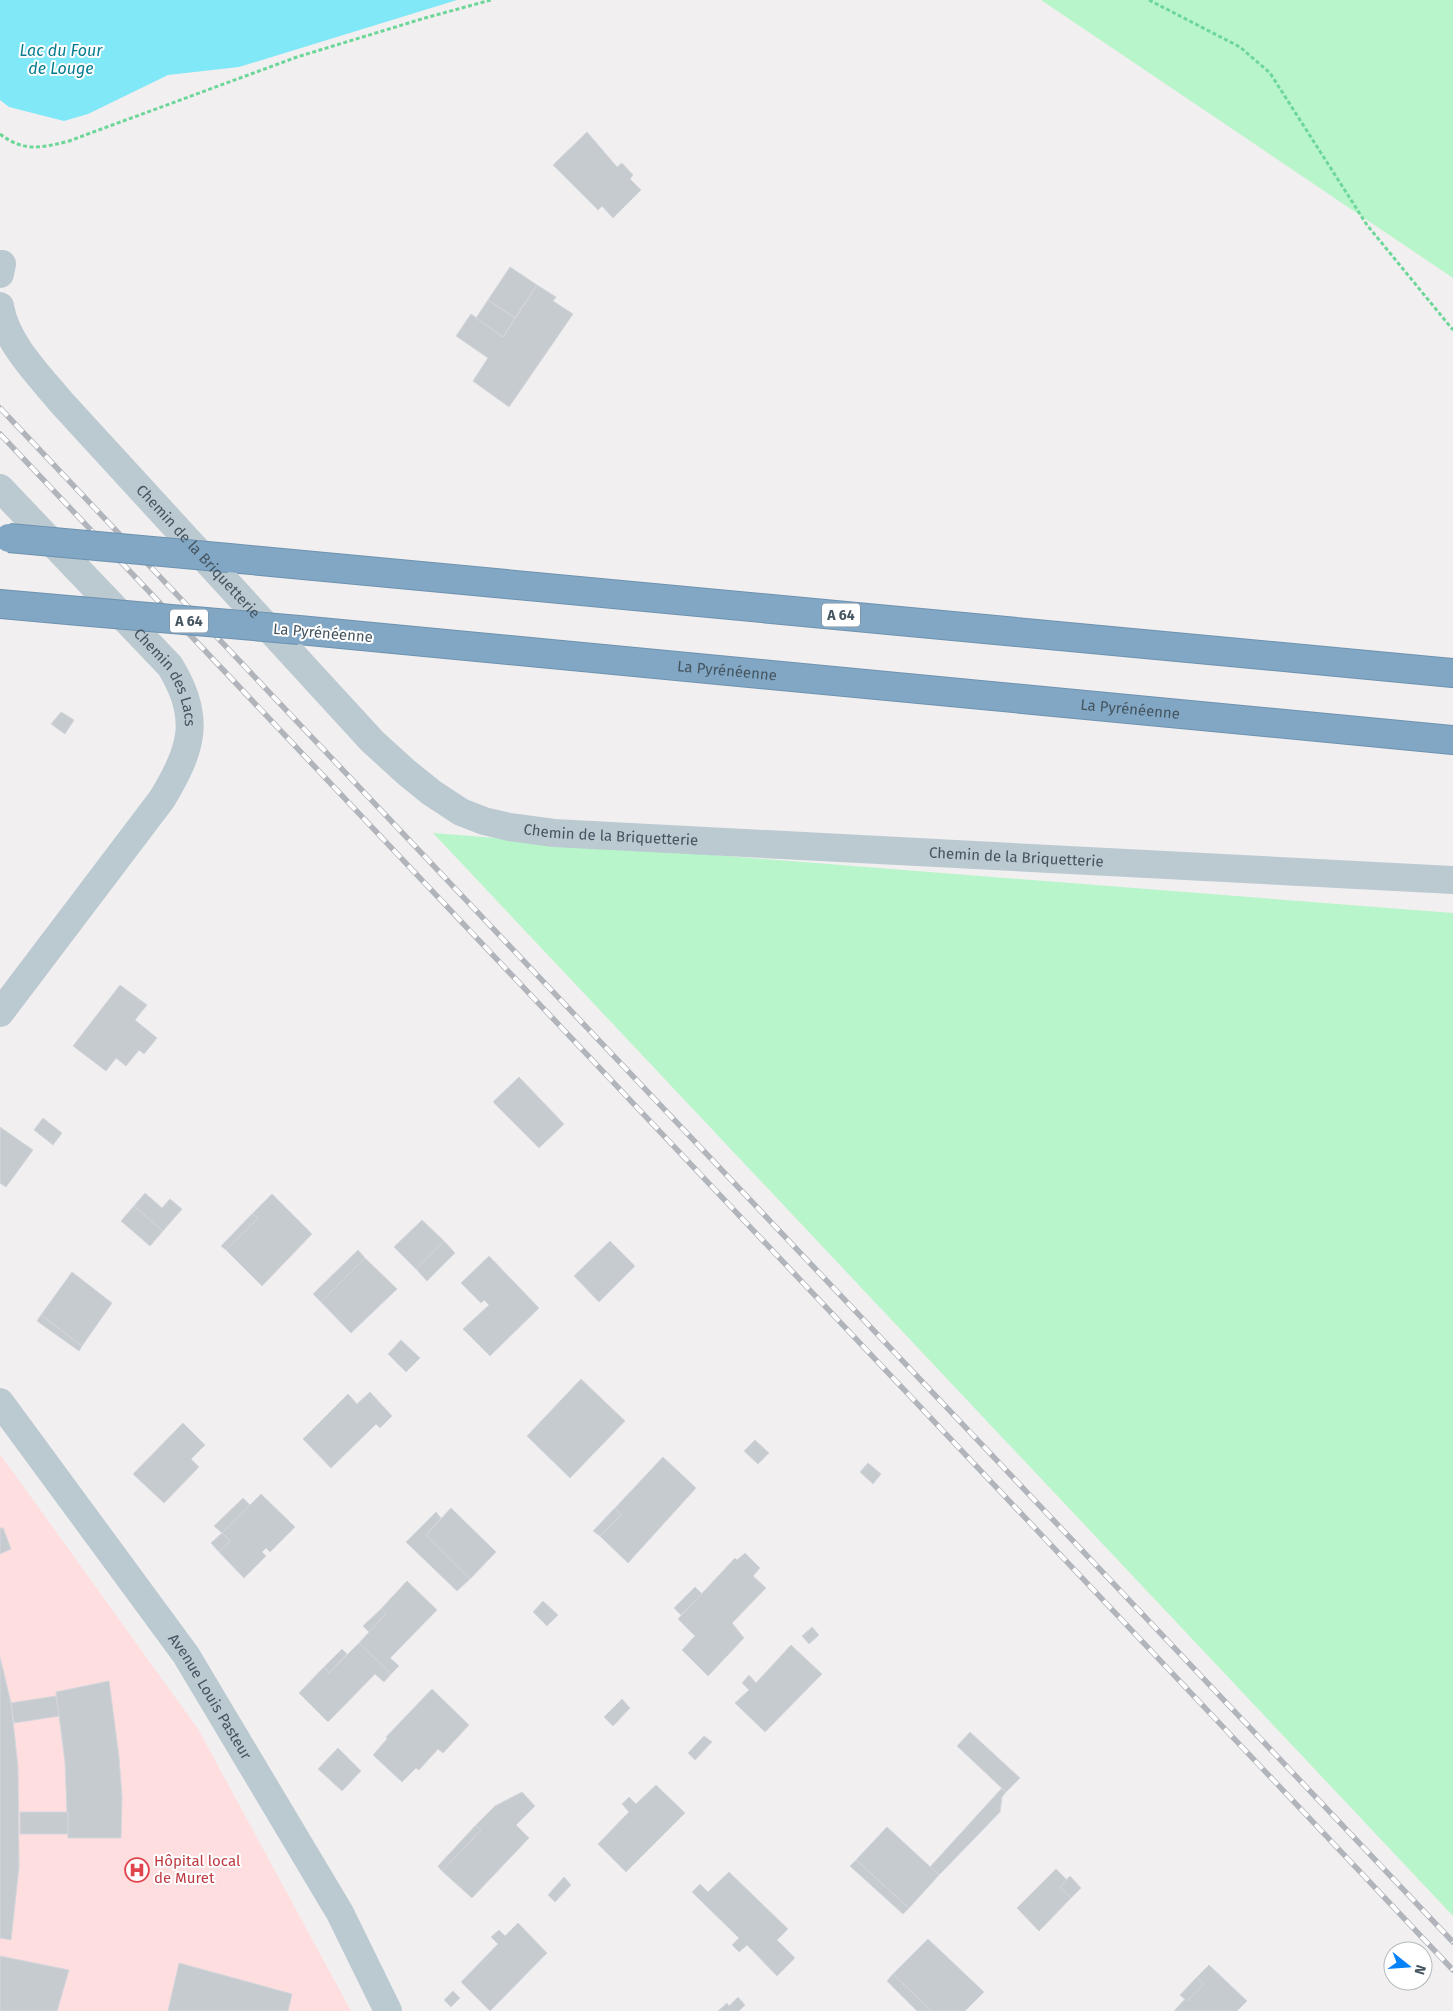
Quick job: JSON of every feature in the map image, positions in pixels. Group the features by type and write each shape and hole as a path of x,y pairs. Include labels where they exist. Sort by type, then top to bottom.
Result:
{"highway":[{"name":"A 64","path":"5,537 1453,673"},
{"name":"La Pyrénéenne","path":"0,604 299,630 1453,740"}],"street":[{"path":"0,264 2,264 0,274"},
{"name":"Chemin de la Briquetterie","path":"0,306 8,332 25,357 61,402 372,741 432,792 461,812 484,821 509,827 554,833 1453,880"},
{"name":"Chemin des Lacs","path":"0,488 170,666 182,685 189,705 190,727 186,752 177,773 162,799 0,1013"},
{"name":"Avenue Louis Pasteur","path":"0,1402 186,1654 340,1913 388,2011"}],"path":[{"path":"0,134 10,142 28,147 54,145 297,57 491,0"},
{"path":"1149,0 1240,47 1270,73 1368,225 1453,330"}],"shaded area":[{"name":"Hôpital local de Muret","path":"0,1454 198,1729 351,2011 0,2011"}],"green space":[{"path":"1041,0 1453,0 1453,278"},
{"path":"433,833 1453,913 1453,1916"}],"water":[{"name":"Lac du Four de Louge","path":"0,0 457,0 239,67 168,75 88,114 64,121 9,107 0,100"}],"building":[{"path":"587,132 617,167 622,163 633,175 630,179 641,190 613,218 602,206 598,210 553,165"},
{"path":"510,267 537,285 515,318 488,300"},
{"path":"537,285 556,297 553,301 573,314 509,407 473,381 488,358 456,336 471,314 503,337"},
{"path":"488,300 515,318 503,337 476,318"},
{"path":"61,712 74,720 65,734 51,724"},
{"path":"120,985 147,1005 135,1020 157,1038 144,1054 139,1050 126,1066 116,1058 106,1071 73,1046"},
{"path":"519,1077 564,1124 539,1148 493,1102"},
{"path":"43,1118 62,1133 53,1145 34,1130"},
{"path":"0,1127 33,1150 6,1187 0,1183"},
{"path":"145,1193 162,1208 170,1199 182,1209 163,1231 134,1206"},
{"path":"272,1194 312,1234 262,1286 226,1250 258,1218 252,1214"},
{"path":"134,1206 163,1231 150,1246 121,1221"},
{"path":"252,1214 258,1218 226,1250 221,1246"},
{"path":"422,1220 444,1241 416,1269 394,1247"},
{"path":"444,1241 455,1253 427,1281 416,1269"},
{"path":"610,1241 635,1266 599,1302 574,1276"},
{"path":"358,1250 365,1258 321,1302 313,1294"},
{"path":"489,1256 539,1308 490,1356 463,1329 489,1305 484,1300 481,1303 461,1283"},
{"path":"365,1258 397,1289 351,1333 321,1302"},
{"path":"72,1272 112,1303 82,1346 41,1315"},
{"path":"41,1315 82,1346 79,1351 37,1321"},
{"path":"401,1340 420,1358 406,1372 388,1354"},
{"path":"581,1379 625,1421 570,1478 527,1436"},
{"path":"370,1392 392,1416 380,1428 376,1424 331,1468 303,1439 348,1394 357,1404"},
{"path":"183,1423 205,1445 191,1459 199,1467 164,1503 133,1474"},
{"path":"755,1440 769,1453 758,1464 744,1451"},
{"path":"663,1457 696,1488 628,1563 600,1536 621,1515 615,1508"},
{"path":"868,1463 881,1474 873,1484 860,1472"},
{"path":"261,1494 295,1527 270,1552 266,1548 262,1552 266,1556 244,1578 219,1552 230,1541 222,1533"},
{"path":"243,1498 250,1505 222,1533 214,1526"},
{"path":"451,1508 496,1552 470,1579 426,1535"},
{"path":"615,1508 621,1515 600,1536 593,1531"},
{"path":"436,1512 441,1518 426,1535 470,1579 457,1591 406,1542"},
{"path":"0,1528 3,1528 11,1549 0,1554"},
{"path":"222,1533 230,1541 219,1552 211,1543"},
{"path":"745,1553 760,1568 753,1576 766,1588 732,1623 744,1638 708,1676 682,1650 695,1636 678,1619 735,1558 737,1560"},
{"path":"407,1581 437,1610 390,1658 399,1666 391,1674 359,1643 386,1614 381,1609"},
{"path":"695,1587 702,1594 681,1615 674,1608"},
{"path":"543,1601 558,1615 547,1626 533,1612"},
{"path":"381,1609 386,1614 369,1632 363,1626"},
{"path":"812,1627 819,1635 809,1644 802,1636"},
{"path":"359,1643 391,1674 384,1682 375,1674 328,1722 299,1693 324,1667 329,1673"},
{"path":"791,1645 822,1674 765,1732 735,1703 749,1690 742,1683 749,1675 756,1683"},
{"path":"342,1649 347,1654 329,1673 324,1667"},
{"path":"0,1657 11,1703 18,1767 19,1867 11,1940 0,1938"},
{"path":"109,1681 119,1757 122,1797 121,1838 68,1838 65,1762 56,1692"},
{"path":"432,1689 469,1725 443,1753 438,1749 419,1770 416,1768 402,1782 373,1755 387,1739 386,1737"},
{"path":"56,1696 59,1716 14,1723 11,1703"},
{"path":"622,1699 630,1708 613,1726 604,1717"},
{"path":"970,1732 1020,1778 1006,1792 957,1746"},
{"path":"704,1736 712,1742 695,1760 688,1753"},
{"path":"338,1748 361,1771 342,1791 318,1769"},
{"path":"656,1785 685,1813 626,1872 598,1844 629,1812 622,1804 629,1797 636,1804"},
{"path":"1002,1788 1006,1792 1002,1797 1000,1812 939,1875 930,1867"},
{"path":"522,1792 535,1806 516,1825 529,1838 472,1898 442,1871 481,1830 476,1825 495,1806"},
{"path":"20,1812 68,1812 68,1834 20,1834"},
{"path":"476,1825 481,1830 442,1871 438,1866"},
{"path":"887,1827 939,1875 909,1908 856,1860"},
{"path":"856,1860 909,1908 903,1914 850,1866"},
{"path":"1056,1869 1067,1880 1060,1887 1071,1898 1039,1931 1017,1908"},
{"path":"729,1872 788,1929 777,1940 795,1958 777,1976 747,1945 739,1952 732,1945 739,1938 692,1892 700,1884 708,1892"},
{"path":"1070,1876 1081,1888 1071,1898 1060,1887"},
{"path":"564,1877 571,1885 555,1902 548,1895"},
{"path":"518,1923 547,1953 490,2011 461,1982 498,1944 491,1937 499,1930 505,1936"},
{"path":"928,1939 984,1992 965,2011 931,2011 893,1974"},
{"path":"0,1956 69,1970 57,2011 0,2011"},
{"path":"179,1963 292,1994 288,2011 168,2011"},
{"path":"1209,1965 1247,2001 1237,2011 1174,2011 1185,1999 1187,2001 1204,1984 1197,1977"},
{"path":"893,1974 931,2011 917,2011 887,1981"},
{"path":"1197,1977 1204,1984 1187,2001 1180,1995"},
{"path":"453,1991 460,1998 451,2007 444,2000"},
{"path":"738,1997 745,2005 739,2011 718,2011 727,2003 729,2006"}],"railway":[{"path":"0,408 1453,1942"},
{"path":"0,434 1453,1970"}],"place":[{"name":"Hôpital local de Muret","path":"137,1870"}]}
